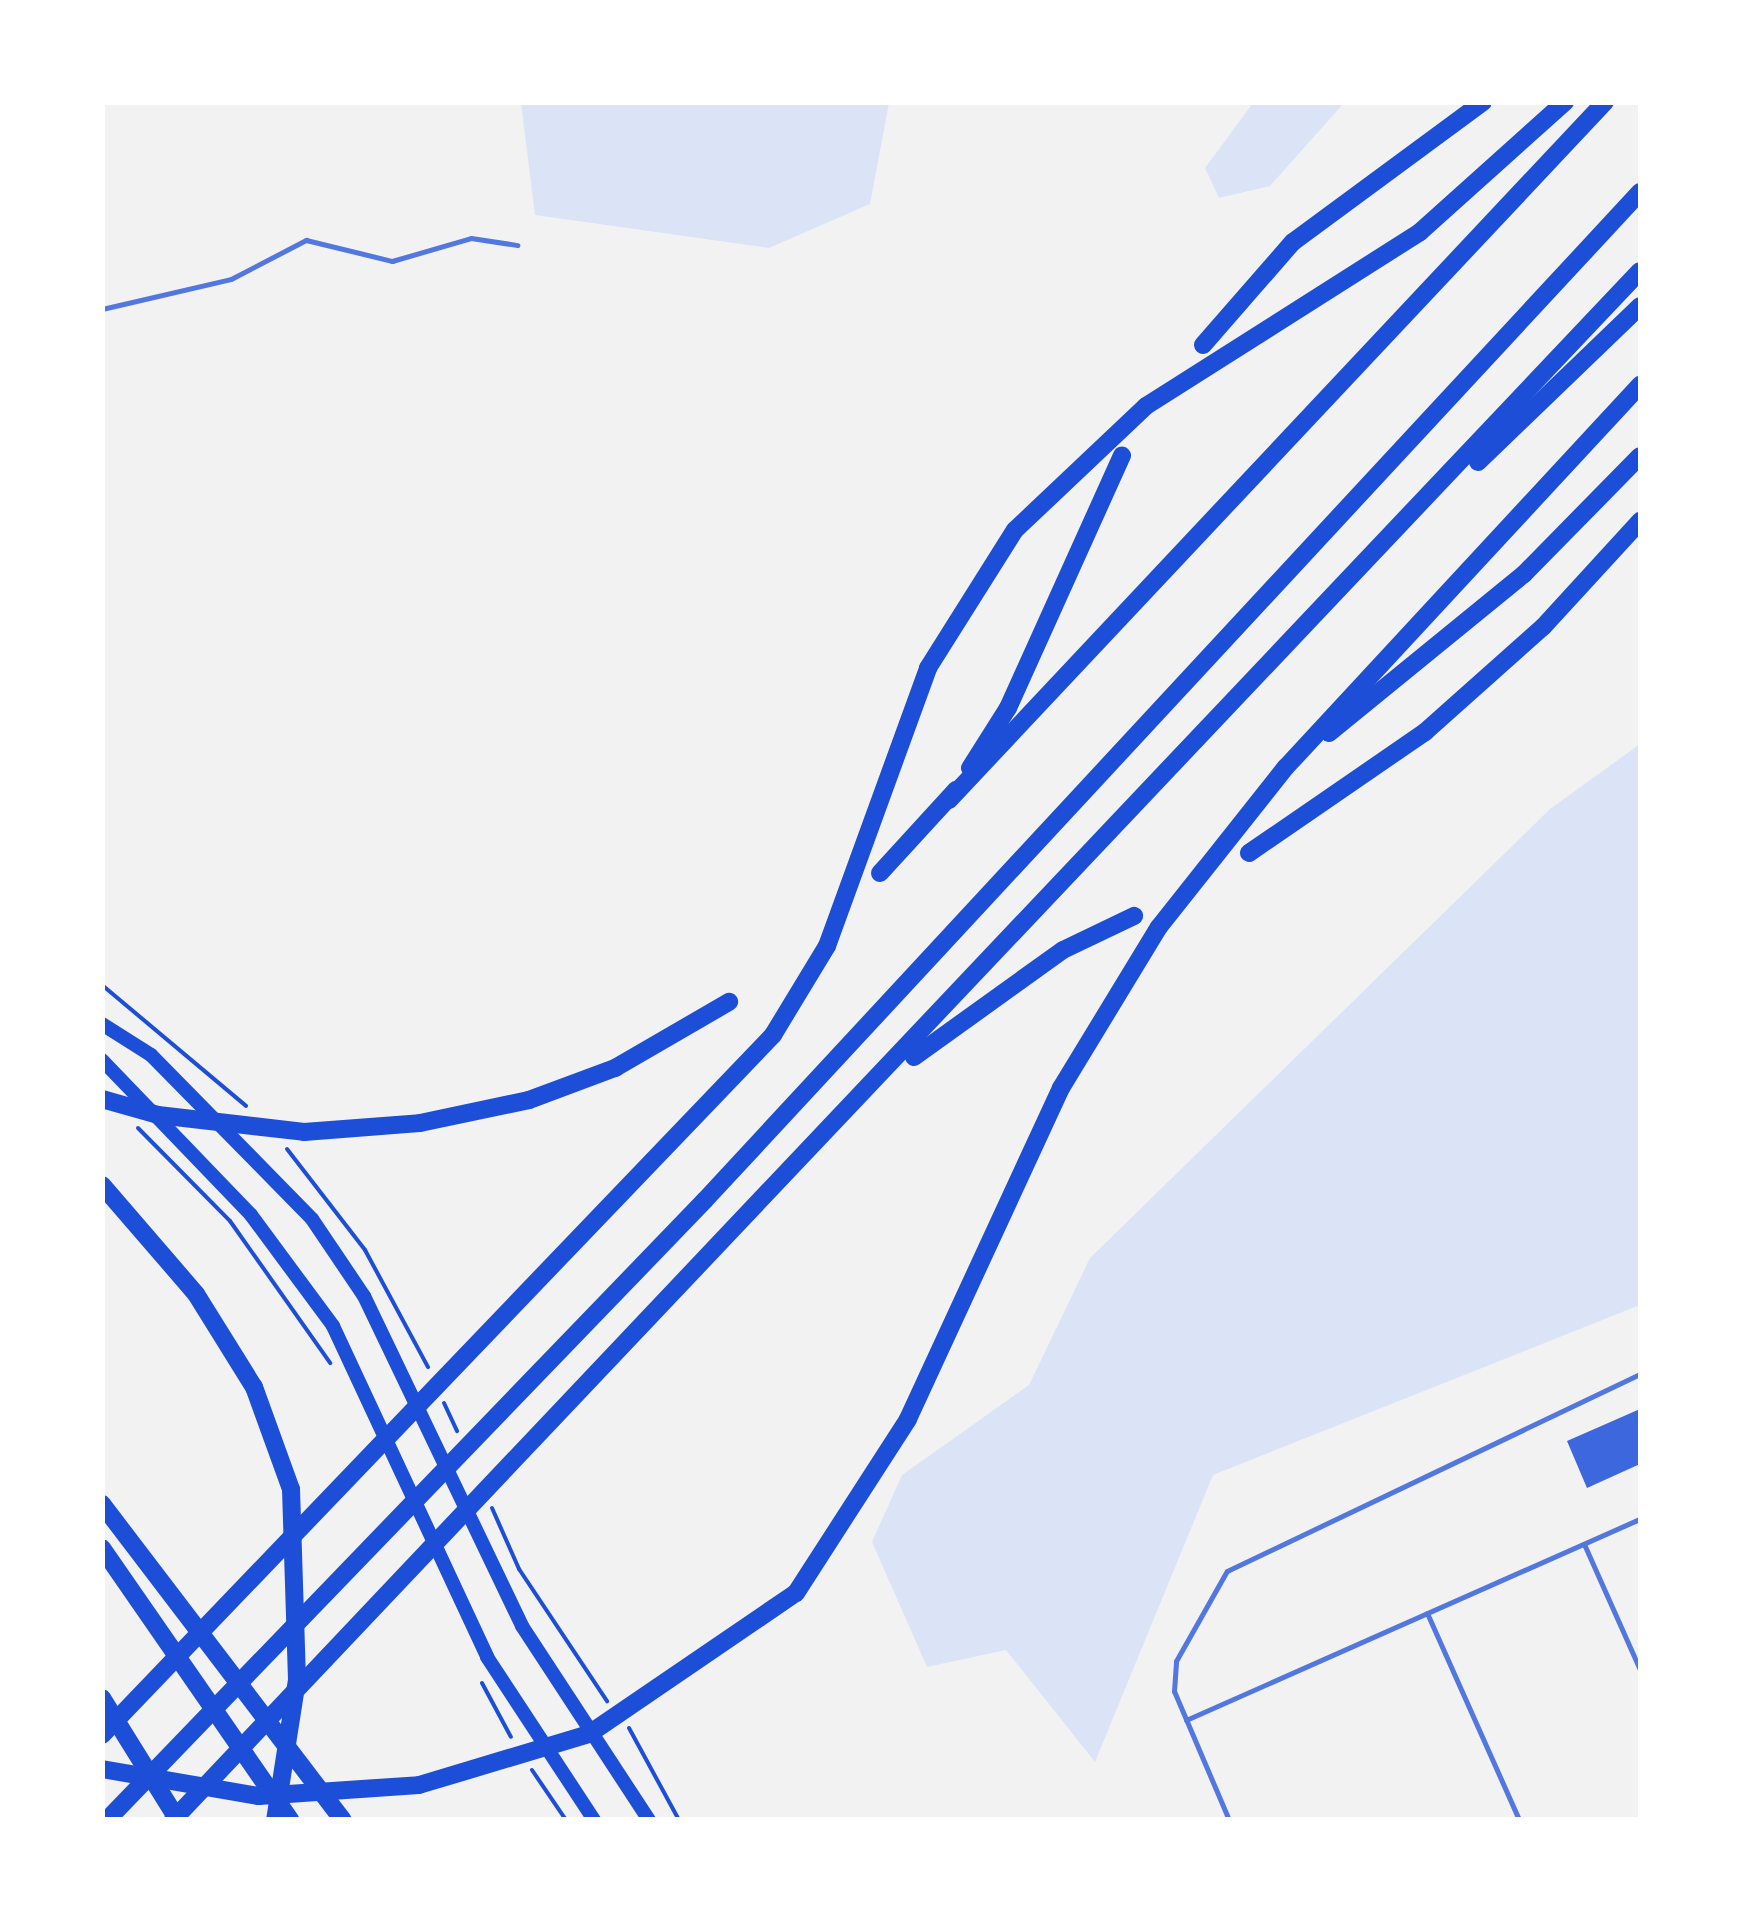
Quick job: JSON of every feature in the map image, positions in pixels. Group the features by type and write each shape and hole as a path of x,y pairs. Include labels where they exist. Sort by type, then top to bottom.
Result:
{"highway":[{"path":"1203,345 1293,242 1483,102"},
{"path":"102,1735 458,1356 722,1098 773,1035 827,946 928,668 1015,530 1146,406 1420,232 1564,102"},
{"path":"880,873 1606,102"},
{"path":"109,1820 510,1396 705,1200 1640,192"},
{"path":"102,1698 176,1820 539,1430 866,1094 1640,271"},
{"path":"1364,568 1640,306"},
{"path":"102,1770 259,1796 419,1785 588,1734 720,1652 796,1592 846,1527 908,1419 1061,1088 1159,927 1286,767 1640,385"},
{"path":"950,800 1008,708 1122,455"},
{"path":"1286,767 1483,610 1640,456"},
{"path":"1249,853 1451,710 1640,520"},
{"path":"866,1094 999,990 1134,916"},
{"path":"102,1099 158,1116 304,1132 420,1124 529,1100 615,1068 729,1002"},
{"path":"102,1185 196,1294 254,1388 291,1490 297,1680 275,1820"},
{"path":"102,1504 343,1820"},
{"path":"102,1548 290,1820"}],"main road":[{"path":"102,1024 151,1054 253,1150 322,1234 395,1357 522,1626 649,1820"},
{"path":"102,1060 252,1215 324,1311 487,1657 594,1820"}],"lane":[{"path":"102,308 232,279 306,240 392,260 470,238 517,245"},
{"path":"1229,1820 1186,1720 1176,1661 1227,1570 1640,1374"},
{"path":"1186,1720 1640,1519"},
{"path":"1584,1544 1640,1670"},
{"path":"1428,1613 1519,1820"},
{"path":"102,1805 109,1820"}],"path":[{"path":"128,1118 230,1221 337,1375"},
{"path":"477,1672 513,1741"},
{"path":"524,1757 566,1820"}],"shaded area":[{"path":"521,102 889,103 870,204 769,248 535,215"},
{"path":"1253,103 1344,103 1270,186 1219,198 1205,168"},
{"path":"1640,744 1640,1305 1213,1475 1095,1762 1006,1650 927,1667 872,1542 902,1475 1029,1385 1090,1258 1550,809"}],"building":[{"path":"1640,1409 1640,1464 1587,1488 1567,1441"}]}
